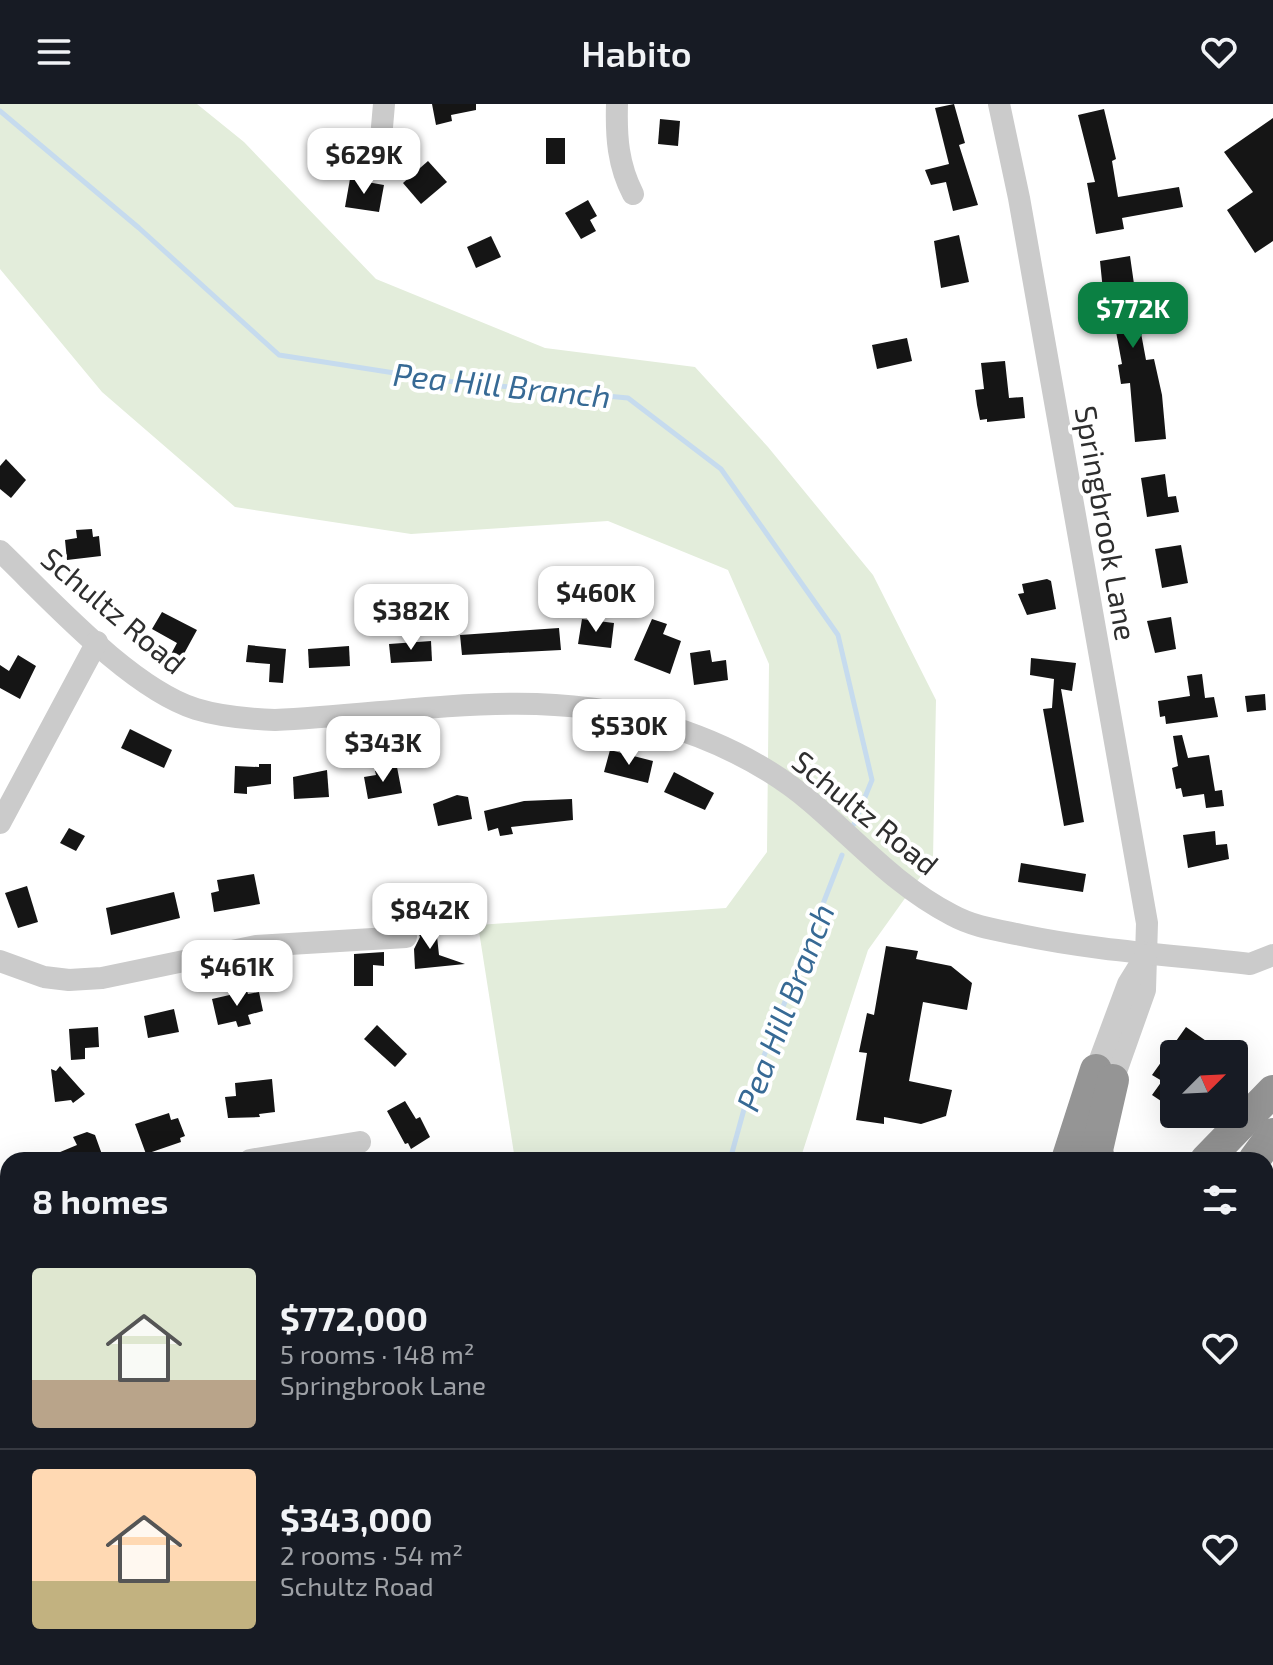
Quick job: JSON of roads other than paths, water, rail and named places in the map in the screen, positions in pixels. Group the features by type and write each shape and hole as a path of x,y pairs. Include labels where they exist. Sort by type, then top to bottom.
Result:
{"highway":[{"path":"1070,1152 1104,1075"},
{"path":"1097,1152 1104,1075"},
{"path":"1214,1152 1273,1091"},
{"path":"1260,1152 1273,1134"}],"street":[{"path":"382,127 384,104"},
{"path":"617,104 618,148 623,174 633,194"},
{"name":"Springbrook Lane","path":"999,104 1117,745 1147,923 1147,954"},
{"name":"Schultz Road","path":"0,551 97,642 152,687 194,709 246,719 316,719 485,703 595,710 654,721 710,741 774,775 814,804 890,876 956,917 1003,933 1073,947 1250,964 1273,955"},
{"path":"0,823 97,642"},
{"path":"0,961 44,977 69,980 117,975 256,946 406,937"},
{"path":"1104,1075 1128,984 1147,954"},
{"path":"299,1152 360,1142"}],"waterway":[{"name":"Pea Hill Branch","path":"0,111 139,228 279,355 446,381 628,398 721,469 838,635 872,780 854,824"},
{"name":"Pea Hill Branch","path":"732,1152 746,1102 842,855"}]}
